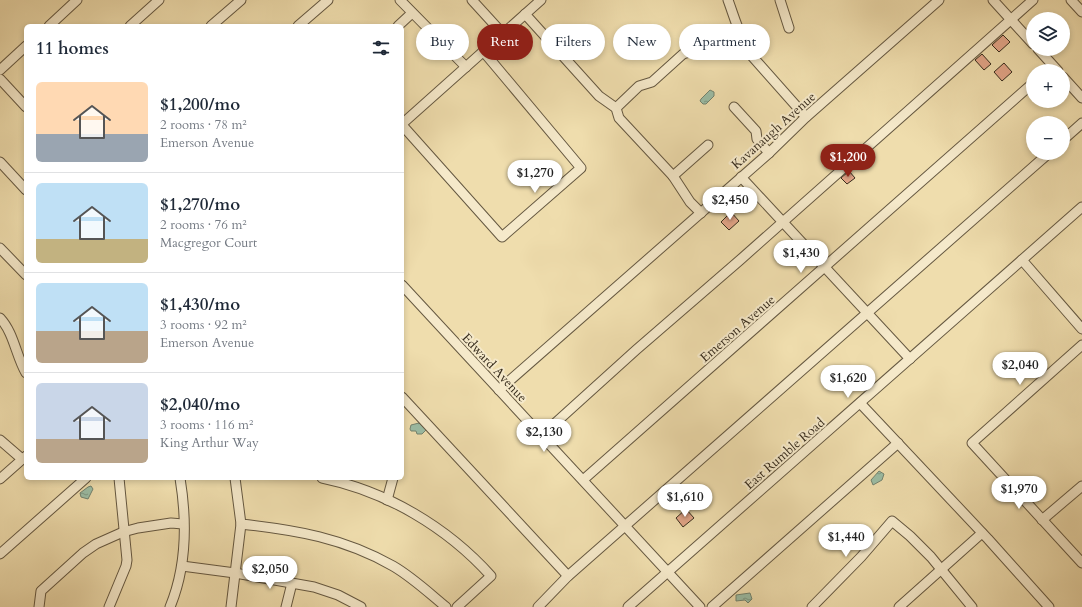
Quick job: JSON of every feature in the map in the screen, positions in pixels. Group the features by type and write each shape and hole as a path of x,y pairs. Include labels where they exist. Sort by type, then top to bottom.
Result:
{"street":[{"path":"50,24 78,0"},
{"path":"132,24 159,0"},
{"path":"213,24 240,0"},
{"path":"300,24 328,0"},
{"path":"400,0 466,67"},
{"path":"472,0 494,24"},
{"path":"514,24 541,0"},
{"path":"730,0 737,24"},
{"path":"780,0 789,28"},
{"name":"Kavanaugh Avenue","path":"499,390 769,153 806,117 939,0"},
{"path":"992,0 1026,37"},
{"path":"542,436 636,350 1033,0"},
{"path":"1071,0 1082,12"},
{"path":"400,24 412,13"},
{"path":"525,14 599,96 616,108 619,118 672,176 690,202 701,213"},
{"path":"0,70 24,48"},
{"path":"404,122 477,57"},
{"path":"616,108 640,86 652,82 679,58"},
{"path":"404,126 502,238 581,168 491,60"},
{"path":"755,60 806,117"},
{"path":"0,79 24,106"},
{"path":"1070,85 1082,98"},
{"name":"Emerson Avenue","path":"584,480 1026,89"},
{"path":"734,107 756,131 757,139 769,153"},
{"path":"1070,134 1082,123"},
{"path":"672,176 708,145"},
{"path":"538,607 568,576 625,525 1041,160"},
{"path":"0,162 24,188"},
{"path":"741,177 910,359"},
{"name":"East Rumble Road","path":"628,607 1082,207"},
{"path":"0,248 24,273"},
{"path":"1022,260 1082,329"},
{"name":"Edward Avenue","path":"404,287 700,607"},
{"path":"0,318 4,322 24,368"},
{"path":"1082,345 972,443 1082,563"},
{"path":"404,399 568,576"},
{"path":"860,402 1049,607"},
{"path":"0,440 24,458 0,479"},
{"path":"712,607 898,443"},
{"path":"0,554 84,480"},
{"path":"109,607 126,566 127,560 123,532 119,480"},
{"path":"170,607 182,566 184,503 180,480"},
{"path":"231,607 241,524 235,480"},
{"path":"337,480 402,507 438,529 463,548 491,576 458,607"},
{"path":"387,500 392,480"},
{"path":"1042,520 1082,486"},
{"path":"812,607 861,557 892,521 931,557 972,607"},
{"path":"39,607 41,591 83,553 96,544 123,532 171,523 183,524"},
{"path":"241,524 297,531 355,547 392,565 446,607"},
{"path":"899,607 982,533"},
{"path":"182,566 235,573 314,587 338,595 361,607"},
{"path":"286,607 292,583"}],"water":[{"path":"710,90 714,92 714,96 706,104 703,104 700,101 701,99"},
{"path":"419,423 426,430 422,434 417,434 416,431 411,431 410,429 411,425"},
{"path":"879,471 884,474 882,480 873,485 871,480"},
{"path":"91,486 93,489 88,499 81,497 80,493"},
{"path":"750,593 752,599 748,603 745,600 736,601 736,595"}],"building":[{"path":"1003,35 1010,42 999,52 992,45"},
{"path":"982,54 991,64 984,70 975,60"},
{"path":"1004,63 1012,72 1002,81 994,72"},
{"path":"849,171 855,178 847,184 841,178"},
{"path":"731,212 739,221 729,230 721,222"},
{"path":"686,509 694,518 683,527 676,518"}]}
